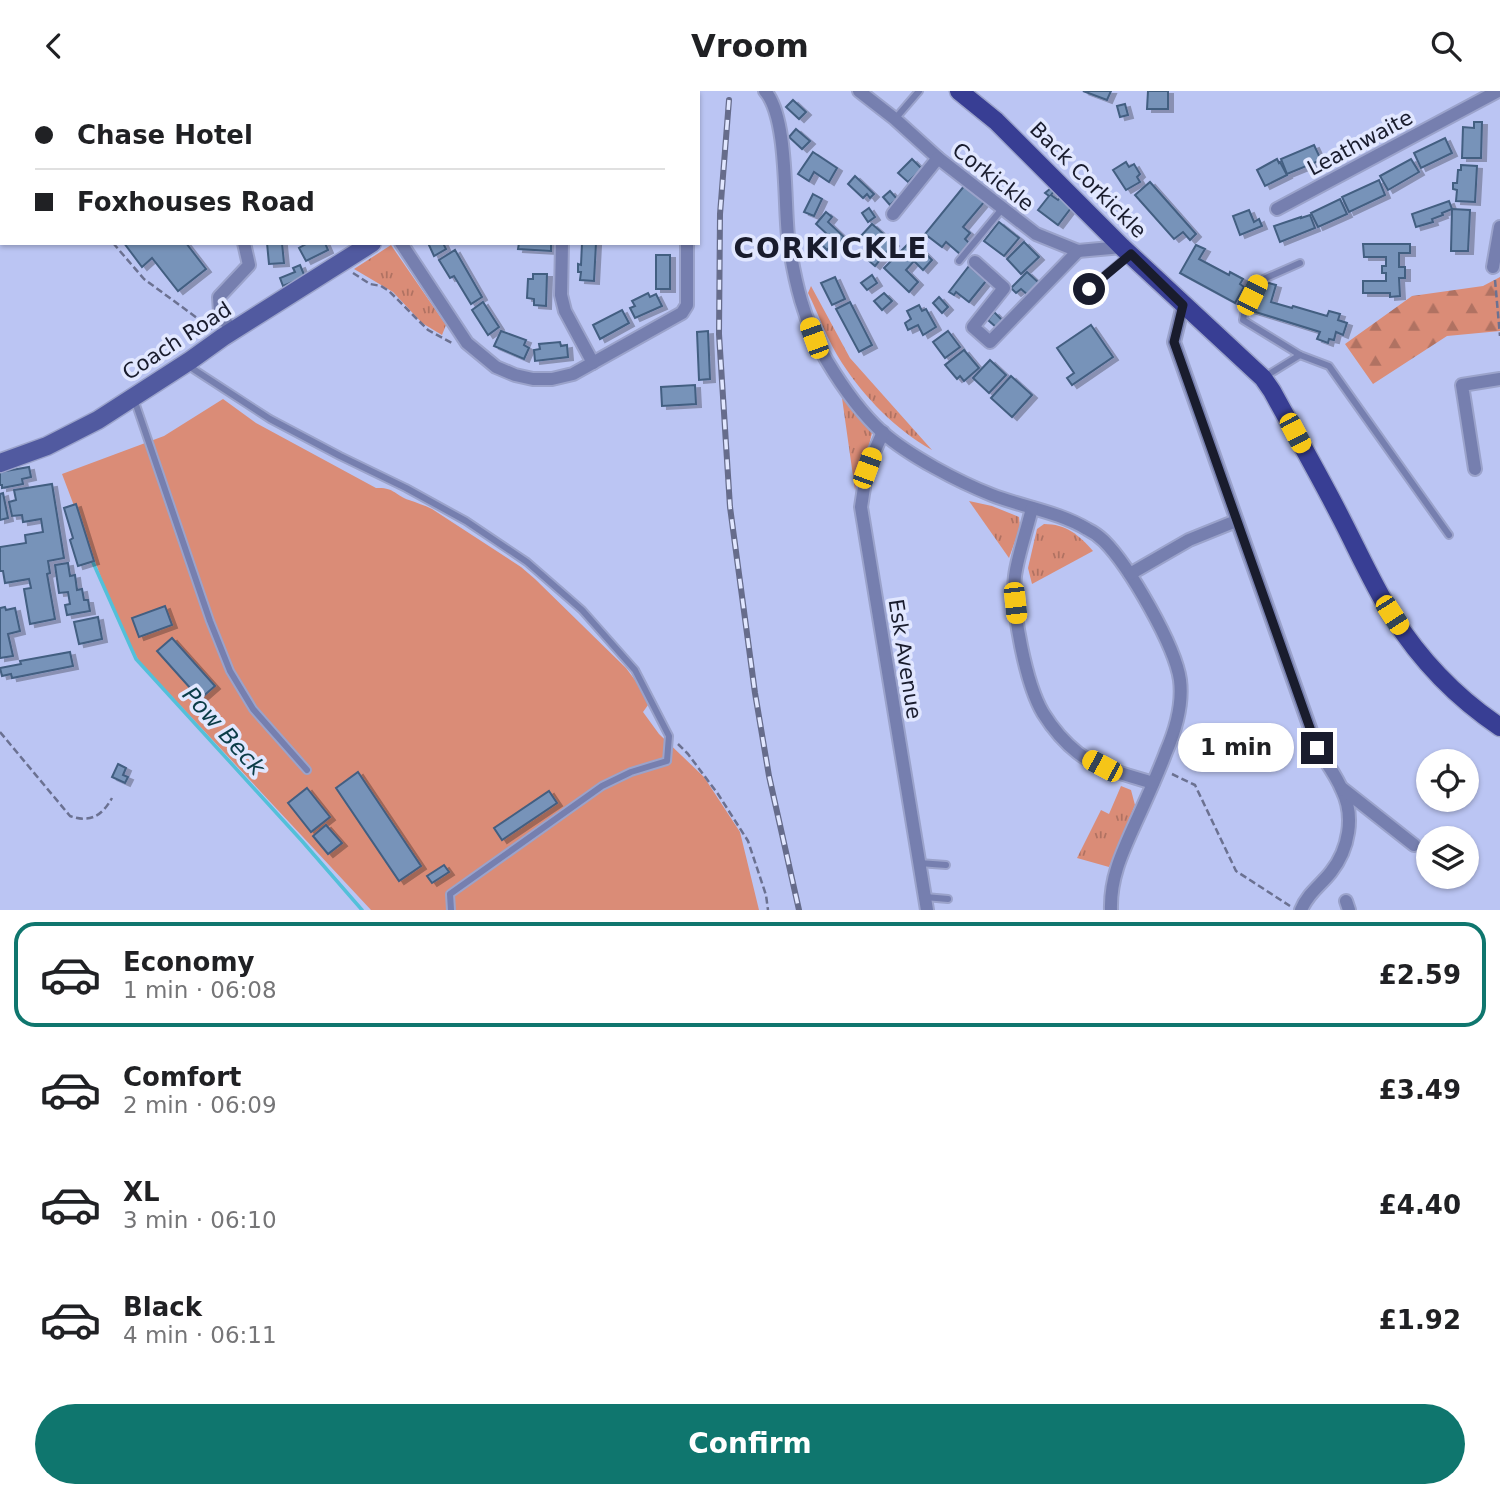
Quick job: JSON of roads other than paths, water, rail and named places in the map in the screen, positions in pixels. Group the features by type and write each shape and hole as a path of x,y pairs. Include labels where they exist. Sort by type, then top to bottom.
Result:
{"main road":[{"name":"Back Corkickle","path":"959,91 996,121 1183,305 1263,378 1341,517 1380,595 1405,635 1435,673 1470,705 1500,727"}],"street":[{"path":"765,91 775,110 786,183 788,232 803,309 814,338 828,363 858,405 883,432 961,481 992,495 1066,519 1086,528 1104,541 1130,574 1166,638 1180,678 1178,718 1160,768 1116,869 1111,887 1111,910"},
{"name":"Corkickle","path":"859,91 938,158 1035,234 1078,251 1127,251"},
{"name":"Leathwaite","path":"1277,209 1498,91"},
{"path":"893,213 938,158"},
{"path":"1493,267 1500,226"},
{"path":"227,335 220,312 219,297 249,265 244,245"},
{"name":"Coach Road","path":"0,463 47,446 98,420 369,245"},
{"path":"402,245 462,337 496,367 533,379 552,379 573,374 682,313 687,305 687,245"},
{"path":"562,245 561,295 565,311 593,363"},
{"path":"975,262 1004,288 973,327 990,342 1078,251"},
{"path":"1183,305 1174,342 1317,748 1342,789 1348,806 1346,845 1332,870 1312,891 1301,910"},
{"path":"1475,469 1462,385 1500,379"},
{"name":"Esk Avenue","path":"883,432 867,468 861,507 925,900"},
{"path":"1032,508 1015,577 1015,603 1017,627 1031,683 1042,711 1059,737 1080,755 1102,766 1153,783"},
{"path":"1130,574 1189,540 1236,521"},
{"path":"1342,789 1414,845"}],"lane":[{"path":"894,120 919,91"},
{"path":"959,261 1002,209"},
{"path":"1089,289 1127,251"},
{"path":"1300,263 1259,281 1245,309 1243,320 1300,355 1329,366 1449,535"},
{"path":"1263,378 1300,355"},
{"path":"185,363 270,419 466,521 527,562 582,610 635,670 669,736 667,761 631,772 602,786 450,894 451,910"},
{"path":"134,398 210,621 230,671 253,709 307,770"},
{"path":"919,863 946,865"},
{"path":"925,900 948,899"}],"waterway":[{"name":"Pow Beck","path":"91,558 136,659 362,910"}],"railway":[{"path":"729,100 720,214 719,334 730,507 769,776 799,910"}],"district":[{"name":"CORKICKLE","path":"831,248"}]}
